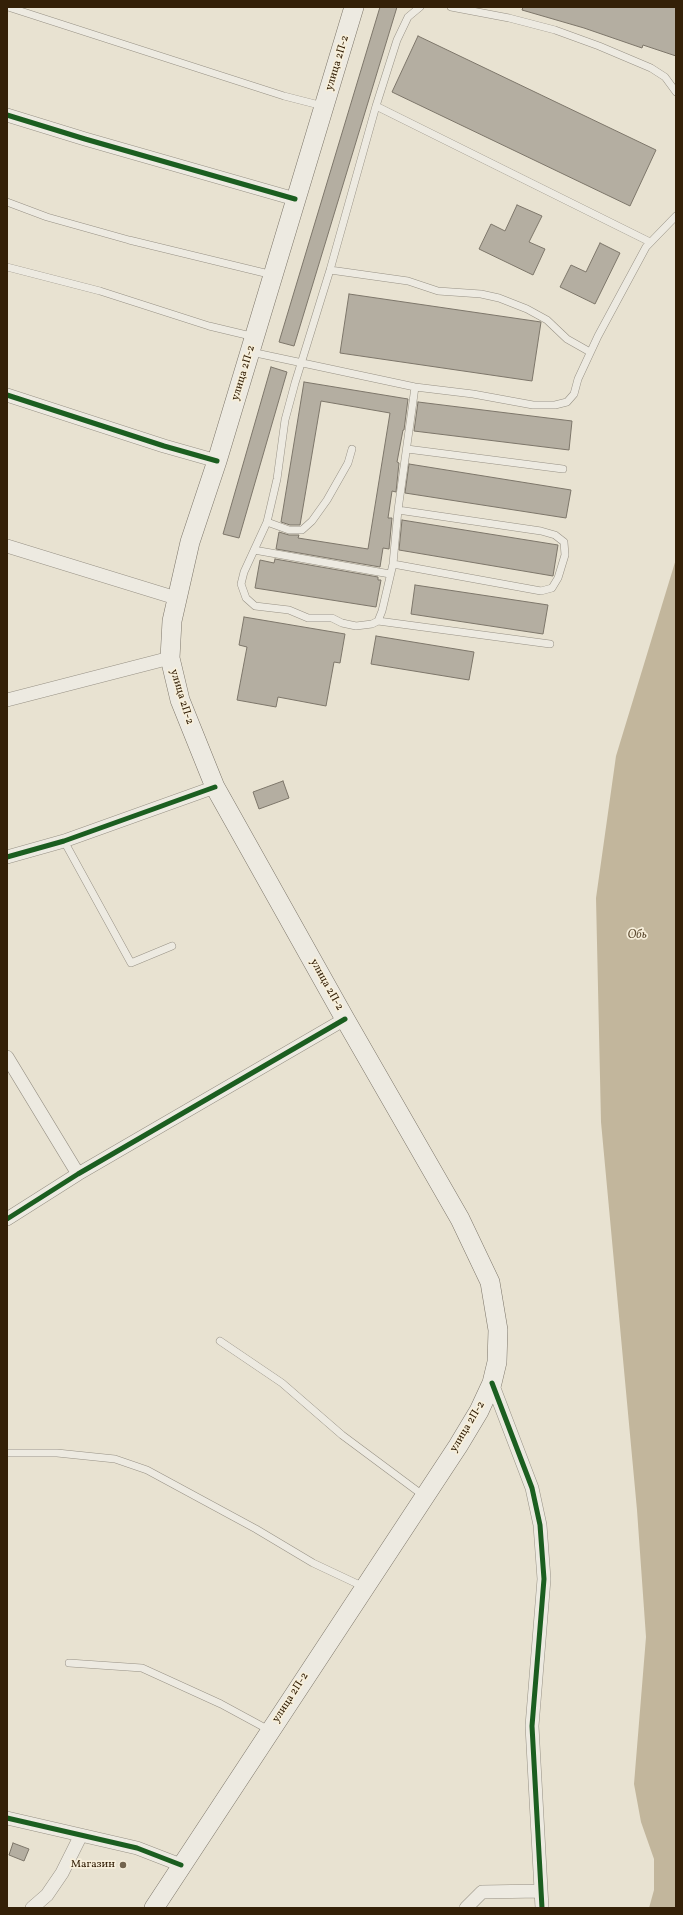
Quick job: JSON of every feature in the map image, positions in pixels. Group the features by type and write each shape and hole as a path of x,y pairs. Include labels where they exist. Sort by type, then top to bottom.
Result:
{"main road":[{"name":"улица 2П-2","path":"154,1908 479,1411 492,1383 497,1362 498,1330 490,1282 460,1219 345,1019 215,787 180,700 170,658 172,621 176,598 190,542 253,344 354,7"}],"street":[{"path":"7,115 92,142 295,200"},
{"path":"7,395 164,446 217,461"},
{"path":"7,546 176,598"},
{"path":"7,700 170,658"},
{"path":"7,857 64,841 215,787"},
{"path":"7,1219 78,1174 345,1019"},
{"path":"7,1057 78,1174"},
{"path":"492,1383 532,1488 540,1525 544,1579 532,1726 542,1907"},
{"path":"7,1818 137,1848 181,1865"},
{"path":"32,1908 47,1895 62,1873 81,1835"},
{"path":"466,1908 470,1902 482,1892 540,1891"}],"lane":[{"path":"8,7 284,96 325,106"},
{"path":"420,7 408,17 397,40 376,106 330,270 285,420 277,479 267,522 244,572 241,584 246,598 255,606 289,610 308,618 332,618 342,623 356,626 372,624 378,621 550,644"},
{"path":"451,7 509,18 555,30 599,46 651,68 665,77 676,92"},
{"path":"376,106 650,242"},
{"path":"7,202 47,216 130,240 273,275"},
{"path":"7,267 100,291 209,326 302,362 415,387 473,394 533,405 554,405 567,402 574,394 590,352 626,283 650,242 676,216"},
{"path":"330,270 408,281 438,291 481,294 499,298 527,309 546,320 567,339 590,352"},
{"path":"378,621 382,611 393,564 398,510 415,387"},
{"path":"267,522 289,530 302,530 312,521 327,500 348,463 352,449"},
{"path":"407,449 563,469"},
{"path":"393,564 541,591 552,588 563,565 565,555 564,542 555,535 541,531 398,510"},
{"path":"254,550 390,574"},
{"path":"64,841 131,963 172,946"},
{"path":"220,1341 282,1383 342,1435 424,1496"},
{"path":"7,1453 57,1453 115,1459 147,1470 256,1529 313,1563 364,1587"},
{"path":"69,1663 142,1668 221,1704 270,1730"}],"water":[{"name":"Обь","path":"676,559 676,1908 649,1908 654,1890 654,1859 641,1822 634,1784 646,1637 637,1510 601,1122 596,898 616,756"}],"building":[{"path":"380,7 397,7 294,346 279,342"},
{"path":"523,7 676,7 676,56 643,45 642,48 584,28 522,10"},
{"path":"418,36 656,150 630,206 392,92"},
{"path":"517,205 542,216 529,242 545,249 533,275 479,249 491,224 505,231"},
{"path":"600,243 620,253 595,304 560,287 571,265 586,272"},
{"path":"349,294 541,322 532,381 340,353"},
{"path":"271,367 287,372 239,538 223,534"},
{"path":"304,382 408,399 404,430 397,462 399,463 396,492 392,491 388,518 392,518 389,549 383,548 380,567 276,549 279,532 289,535 299,535 298,538 368,549 390,413 321,401 300,525 290,525 281,522"},
{"path":"418,402 572,421 569,450 414,431"},
{"path":"409,464 571,490 566,518 405,493"},
{"path":"402,520 558,545 553,576 399,550"},
{"path":"275,559 378,577 378,580 381,580 376,607 255,588 260,560 274,563"},
{"path":"415,585 548,605 543,634 411,614"},
{"path":"244,617 345,634 340,663 334,662 326,706 278,697 276,707 237,700 247,647 239,645"},
{"path":"376,636 474,652 469,680 371,664"},
{"path":"283,781 289,798 259,809 253,792"},
{"path":"13,1843 29,1849 24,1861 9,1855"}],"cycle path":[{"path":"7,115 295,199"},
{"path":"7,395 164,446 217,461"},
{"path":"7,857 64,841 215,787"},
{"path":"7,1219 78,1174 345,1019"},
{"path":"492,1383 532,1488 540,1525 544,1579 532,1726 542,1908"},
{"path":"7,1818 137,1848 181,1865"}],"place":[{"name":"Магазин","path":"123,1865"}]}
